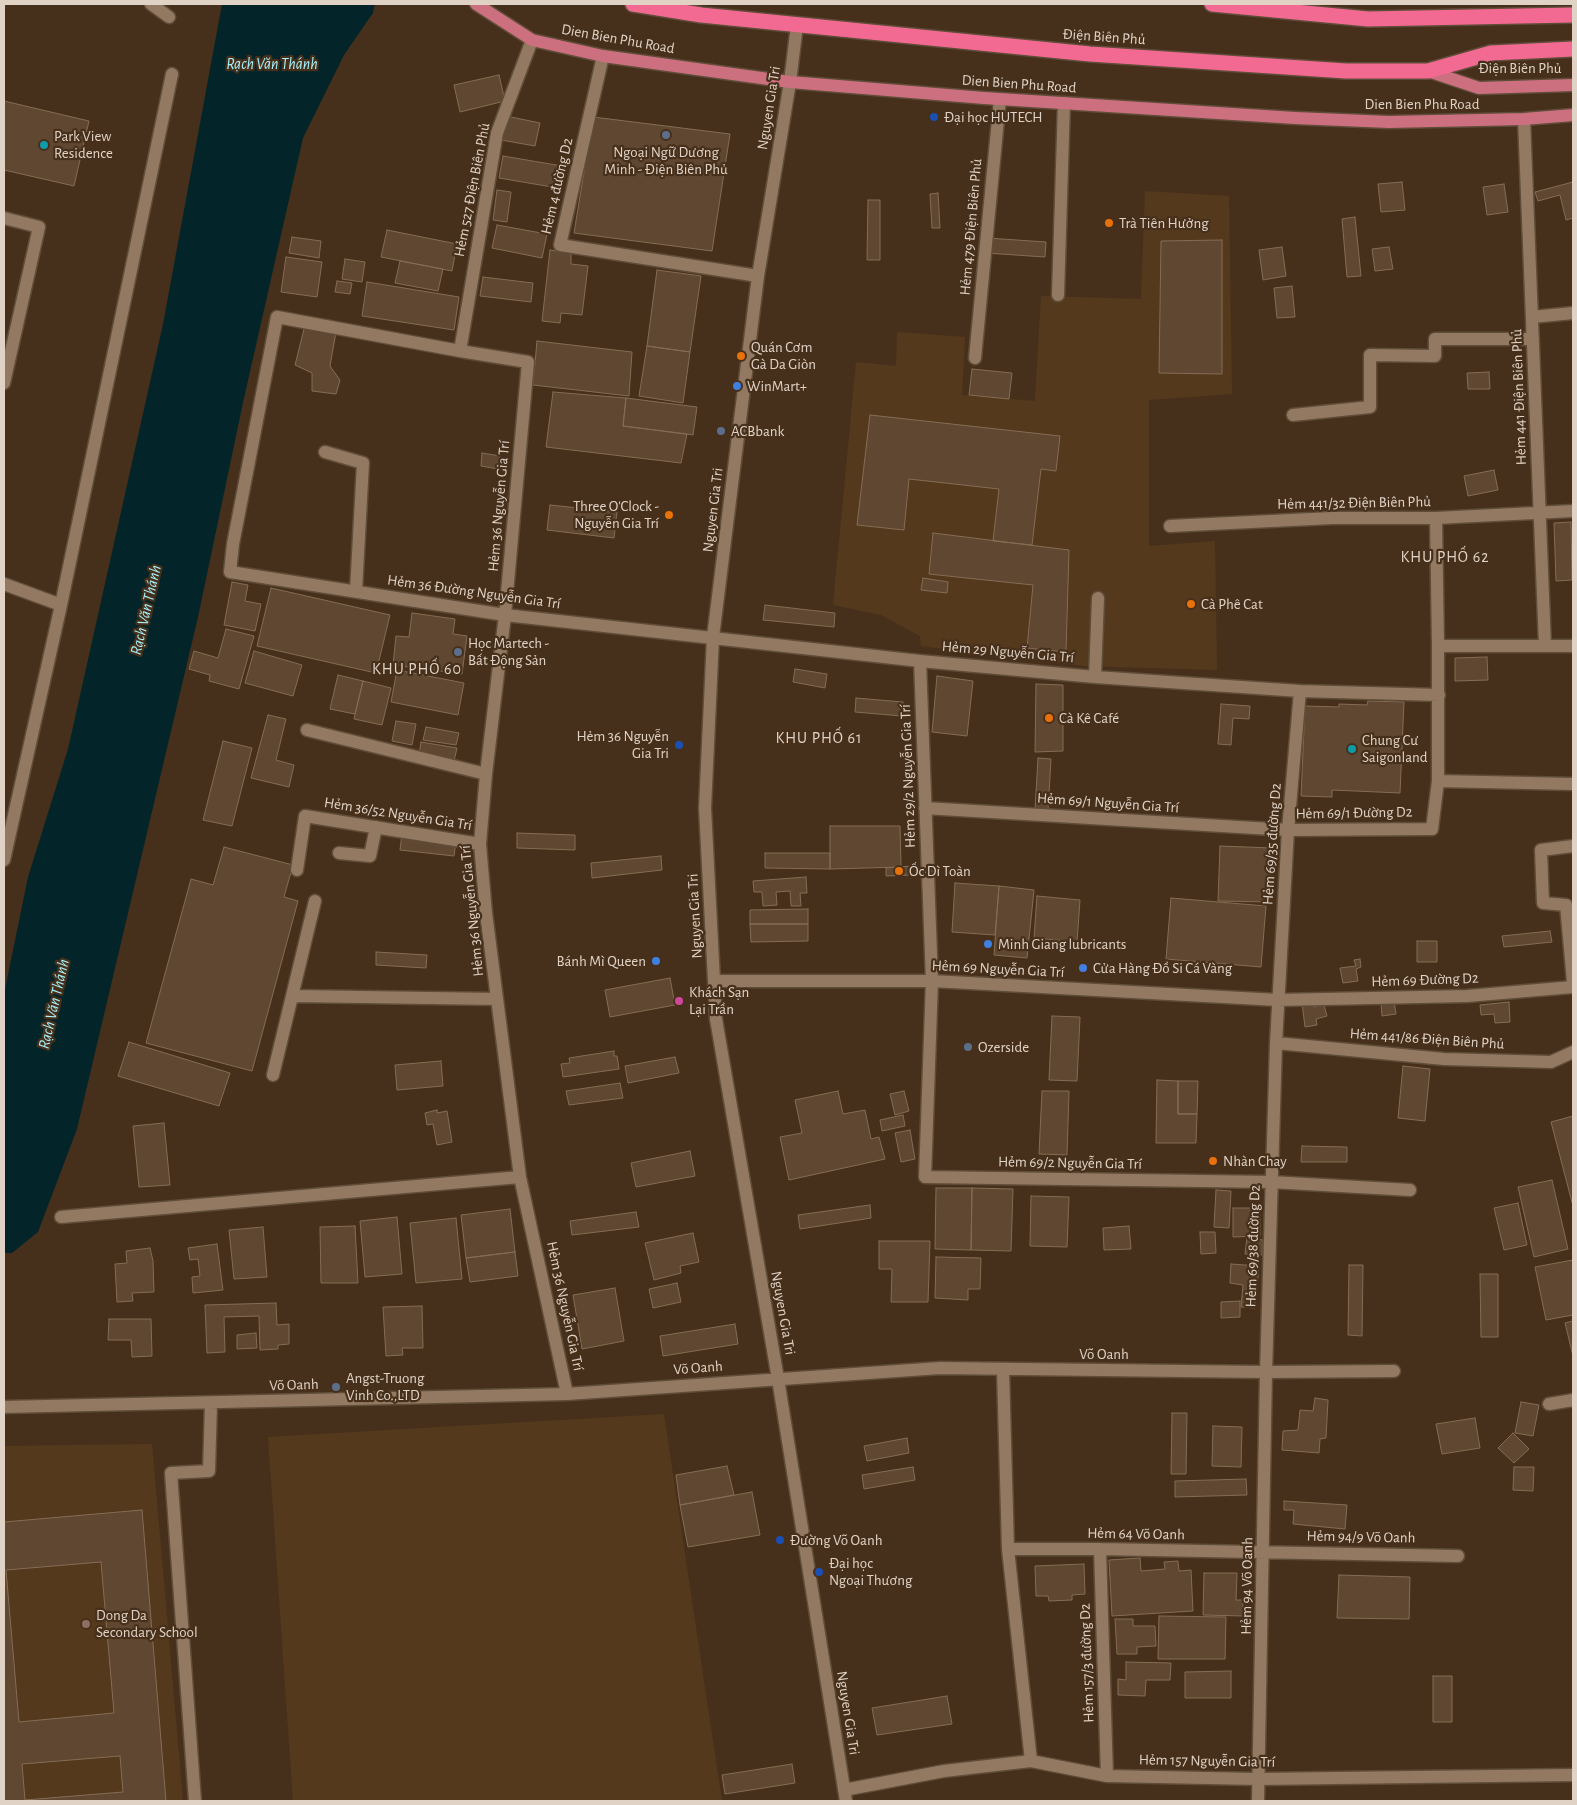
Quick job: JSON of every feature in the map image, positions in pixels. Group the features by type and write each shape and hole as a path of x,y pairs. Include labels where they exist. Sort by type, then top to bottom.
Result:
{"highway":[{"name":"Điện Biên Phủ","path":"632,4 700,15 1090,54 1346,71 1428,71"},
{"path":"1212,4 1368,19 1573,15"},
{"path":"1428,71 1491,53 1573,49"}],"main road":[{"name":"Dien Bien Phu Road","path":"476,4 532,40 602,56 790,82 1000,99 1295,118 1389,122 1524,119 1573,115"},
{"path":"1269,9 1298,4"},
{"name":"Điện Biên Phủ","path":"1428,71 1479,88 1573,85"}],"street":[{"path":"150,4 169,17"},
{"name":"Nguyen Gia Tri","path":"797,24 790,82 758,276 714,637 705,808 716,1019 778,1379 845,1796"},
{"name":"Hẻm 527 Điện Biên Phủ","path":"460,351 497,133 532,40"},
{"name":"Hẻm 4 đường D2","path":"602,56 560,246 758,276"},
{"path":"4,860 61,605 172,74"},
{"name":"Hẻm 479 Điện Biên Phủ","path":"975,358 1000,99"},
{"path":"1058,295 1064,103"},
{"name":"Hẻm 441 Điện Biên Phủ","path":"1524,119 1545,646"},
{"path":"4,218 39,227 4,377"},
{"path":"1532,317 1573,313"},
{"name":"Hẻm 36 Đường Nguyễn Gia Trí","path":"460,351 276,316 233,544 230,572 506,615 714,637"},
{"path":"1293,415 1370,407 1370,355 1435,356 1435,339 1533,340"},
{"name":"Hẻm 36 Nguyễn Gia Trí","path":"460,351 528,362 506,615 486,774 480,844 486,913 520,1177 567,1394"},
{"path":"325,452 363,463 356,591"},
{"name":"Hẻm 441/32 Điện Biên Phủ","path":"1170,526 1332,518 1436,518 1573,511"},
{"path":"1436,518 1439,695 1438,781 1573,784"},
{"path":"4,584 61,605"},
{"path":"1095,677 1098,598"},
{"name":"Hẻm 29 Nguyễn Gia Trí","path":"714,637 920,661 1095,677 1300,691 1439,695"},
{"path":"1438,646 1573,646"},
{"name":"Hẻm 29/2 Nguyễn Gia Trí","path":"920,661 932,981"},
{"name":"Hẻm 69/35 đường D2","path":"1278,1000 1288,830 1300,691"},
{"path":"307,730 486,774"},
{"name":"Hẻm 69/1 Đường D2","path":"1288,830 1432,829 1438,781"},
{"name":"Hẻm 69/1 Nguyễn Gia Trí","path":"925,808 1288,830"},
{"name":"Hẻm 36/52 Nguyễn Gia Trí","path":"297,870 305,816 480,844"},
{"path":"339,852 370,856 376,828"},
{"path":"1573,846 1542,850 1543,903 1566,905 1573,982"},
{"path":"273,1075 315,902"},
{"name":"Hẻm 69 Nguyễn Gia Trí","path":"715,981 932,981 1278,1000"},
{"name":"Hẻm 69/2 Nguyễn Gia Trí","path":"932,981 925,1177 1271,1182 1410,1190"},
{"name":"Hẻm 69 Đường D2","path":"1278,1000 1467,996 1573,987"},
{"path":"293,996 497,999"},
{"name":"Hẻm 69/38 đường D2","path":"1266,1372 1278,1000"},
{"name":"Hẻm 441/86 Điện Biên Phủ","path":"1276,1043 1444,1059 1551,1062 1573,1052"},
{"path":"62,1217 520,1177"},
{"name":"Võ Oanh","path":"4,1407 567,1394 940,1368 1266,1372 1394,1371"},
{"path":"1003,1370 1008,1550 1031,1762"},
{"name":"Hẻm 94 Võ Oanh","path":"1258,1801 1266,1372"},
{"path":"1549,1404 1573,1400"},
{"path":"195,1801 171,1473 209,1471 211,1403"},
{"name":"Hẻm 64 Võ Oanh","path":"1008,1550 1100,1549 1264,1552"},
{"name":"Hẻm 157/3 đường D2","path":"1100,1549 1107,1776"},
{"name":"Hẻm 94/9 Võ Oanh","path":"1264,1552 1458,1556"},
{"name":"Hẻm 157 Nguyễn Gia Trí","path":"845,1796 944,1771 1031,1762 1107,1776 1258,1779 1573,1775"}],"shaded area":[{"path":"1145,191 1229,196 1232,394 1149,400 1149,546 1215,541 1217,670 1084,666 921,646 920,636 881,615 833,605 856,362 896,366 897,332 965,337 962,395 1035,401 1041,296 1141,299"},
{"path":"664,1414 722,1801 293,1801 268,1437"},
{"name":"Dong Da Secondary School","path":"152,1444 183,1801 4,1801 4,1446"}],"water":[{"name":"Rạch Văn Thánh","path":"222,4 375,4 373,13 344,55 303,138 244,398 198,617 77,1129 38,1232 12,1253 4,1253 4,994 28,877 68,749 163,324"}],"building":[{"path":"499,75 505,101 460,112 454,85"},
{"name":"Park View Residence","path":"4,101 89,121 74,186 4,170"},
{"path":"506,116 540,123 535,146 501,140"},
{"path":"593,117 730,134 712,251 574,233"},
{"path":"503,156 562,166 558,188 499,178"},
{"path":"1402,182 1405,210 1381,212 1378,184"},
{"path":"1573,182 1573,218 1566,220 1560,195 1538,201 1535,192"},
{"path":"1504,184 1508,212 1487,215 1483,187"},
{"path":"497,190 511,192 507,222 493,220"},
{"path":"938,193 940,228 932,228 930,194"},
{"path":"868,200 880,200 880,260 867,260"},
{"path":"1355,217 1361,276 1347,277 1342,219"},
{"path":"497,225 547,234 542,258 492,248"},
{"path":"387,230 457,244 452,271 381,257"},
{"path":"292,237 321,241 319,258 289,253"},
{"path":"987,238 1046,242 1045,257 986,253"},
{"path":"1222,240 1222,374 1159,373 1161,241"},
{"path":"1282,247 1286,276 1263,280 1259,250"},
{"path":"1389,247 1393,269 1375,271 1372,249"},
{"path":"550,250 571,253 571,264 588,266 582,315 561,313 560,323 542,321"},
{"path":"286,257 322,262 317,297 281,292"},
{"path":"345,259 365,262 362,282 342,279"},
{"path":"400,261 443,269 438,291 395,283"},
{"path":"657,270 701,276 690,352 647,346"},
{"path":"483,277 533,283 531,302 480,296"},
{"path":"337,281 352,283 350,294 335,292"},
{"path":"367,282 459,297 454,330 362,316"},
{"path":"1292,286 1295,317 1277,318 1274,288"},
{"path":"305,325 336,332 330,366 340,380 336,394 312,391 312,373 295,365"},
{"path":"537,341 632,352 629,396 533,385"},
{"path":"647,346 690,352 683,403 639,396"},
{"path":"972,369 1012,373 1009,399 969,395"},
{"path":"1489,372 1490,389 1468,389 1467,373"},
{"path":"553,392 626,398 623,426 687,434 681,463 546,447"},
{"path":"626,398 697,407 693,435 623,426"},
{"path":"870,415 1060,436 1056,471 1041,469 1032,545 993,541 999,489 909,479 904,530 857,525"},
{"path":"482,453 500,456 498,469 481,466"},
{"path":"1494,470 1498,490 1468,496 1464,476"},
{"path":"550,505 617,512 614,538 547,530"},
{"path":"1571,522 1572,580 1556,581 1554,523"},
{"path":"933,533 1069,550 1066,652 1027,648 1033,585 929,574"},
{"path":"923,578 948,582 947,593 921,590"},
{"path":"232,582 248,585 245,601 261,604 255,631 224,625"},
{"path":"271,588 390,615 376,673 257,646"},
{"path":"765,605 835,613 834,627 763,620"},
{"path":"412,613 455,619 453,634 467,636 462,674 393,665 396,636 409,637"},
{"path":"226,629 254,636 239,689 209,681 210,675 189,669 194,651 218,658"},
{"path":"254,651 302,665 293,696 245,683"},
{"path":"1487,657 1488,680 1455,681 1455,658"},
{"path":"795,669 827,674 825,688 793,682"},
{"path":"397,670 464,683 458,715 391,702"},
{"path":"338,675 363,681 355,714 330,709"},
{"path":"937,676 973,681 967,736 932,732"},
{"path":"363,681 391,688 382,725 354,719"},
{"name":"Cà Kê Café","path":"1036,684 1063,685 1063,751 1035,752"},
{"path":"856,698 903,702 902,716 855,712"},
{"name":"Chung Cư Saigonland","path":"1368,701 1404,702 1400,793 1332,790 1332,797 1301,796 1305,706 1339,707 1339,704 1367,705"},
{"path":"1221,704 1250,706 1249,719 1233,718 1231,745 1218,744"},
{"path":"268,715 286,719 276,760 294,765 289,787 251,778"},
{"path":"396,721 416,724 412,745 392,741"},
{"path":"426,727 459,733 456,745 423,740"},
{"path":"223,741 252,748 232,826 203,820"},
{"path":"421,742 457,748 454,761 419,755"},
{"path":"1038,758 1051,759 1048,811 1035,810"},
{"path":"830,826 900,826 901,867 830,869"},
{"path":"517,833 575,835 575,850 517,848"},
{"path":"402,834 456,841 454,856 400,850"},
{"path":"1220,846 1272,848 1267,902 1218,901"},
{"path":"224,847 293,865 284,897 298,901 252,1071 146,1043 191,879 213,885"},
{"path":"765,853 830,853 830,869 765,868"},
{"path":"661,856 662,870 592,878 591,863"},
{"name":"Ốc Dì Toàn","path":"912,866 912,875 886,876 886,868"},
{"path":"806,877 807,893 800,893 801,906 791,906 790,891 776,892 777,905 763,906 762,892 754,892 753,881"},
{"path":"955,883 999,886 995,935 952,932"},
{"path":"999,886 1034,890 1027,958 994,955"},
{"path":"1037,896 1080,900 1077,942 1034,938"},
{"path":"1171,898 1266,906 1261,967 1166,959"},
{"path":"808,909 808,924 750,924 750,910"},
{"path":"750,924 808,924 808,941 751,942"},
{"path":"1550,931 1552,942 1504,947 1502,936"},
{"path":"1417,941 1437,941 1437,962 1417,962"},
{"path":"376,952 427,955 426,968 376,965"},
{"path":"1360,959 1361,967 1356,969 1358,981 1343,983 1340,968 1356,966 1354,960"},
{"path":"670,978 675,1005 610,1017 605,990"},
{"path":"1394,1001 1396,1014 1382,1016 1381,1003"},
{"path":"1313,1002 1314,1007 1324,1005 1327,1016 1316,1019 1317,1025 1305,1027 1302,1003"},
{"path":"1509,1002 1510,1022 1495,1023 1494,1014 1481,1015 1480,1005"},
{"path":"1052,1016 1080,1017 1077,1081 1049,1080"},
{"path":"129,1042 230,1073 219,1106 118,1076"},
{"path":"614,1051 614,1056 617,1056 619,1069 563,1077 561,1064 570,1063 569,1058"},
{"path":"675,1057 679,1073 628,1083 625,1066"},
{"path":"441,1061 443,1086 397,1090 395,1065"},
{"path":"1403,1066 1430,1069 1425,1121 1398,1118"},
{"path":"1157,1080 1178,1081 1178,1114 1197,1114 1196,1143 1156,1143"},
{"path":"1178,1081 1198,1081 1197,1114 1178,1114"},
{"path":"620,1083 623,1098 569,1105 566,1091"},
{"path":"838,1091 843,1114 865,1110 871,1139 879,1137 885,1159 789,1180 780,1137 802,1133 795,1100"},
{"path":"904,1091 909,1111 895,1115 890,1094"},
{"path":"1042,1091 1069,1091 1067,1155 1039,1154"},
{"path":"437,1110 437,1113 447,1111 452,1142 437,1145 433,1124 427,1125 425,1113"},
{"path":"903,1115 905,1126 882,1131 880,1120"},
{"path":"1573,1116 1573,1206 1551,1122"},
{"path":"164,1123 170,1185 139,1187 133,1126"},
{"path":"910,1130 915,1159 901,1162 895,1133"},
{"path":"1302,1146 1347,1147 1347,1162 1301,1162"},
{"path":"690,1151 695,1176 636,1187 631,1163"},
{"path":"1552,1180 1568,1249 1534,1257 1518,1187"},
{"path":"936,1188 972,1188 971,1250 935,1249"},
{"path":"972,1188 1013,1189 1011,1251 971,1250"},
{"path":"1216,1190 1231,1191 1229,1228 1214,1227"},
{"path":"1031,1196 1069,1197 1067,1247 1030,1246"},
{"path":"1518,1203 1527,1245 1504,1250 1494,1208"},
{"path":"870,1205 871,1218 800,1229 798,1215"},
{"path":"1233,1208 1260,1208 1260,1236 1233,1237"},
{"path":"510,1209 515,1252 466,1258 461,1215"},
{"path":"636,1212 639,1227 572,1235 570,1221"},
{"path":"397,1217 402,1274 365,1277 360,1221"},
{"path":"456,1218 462,1279 416,1283 410,1223"},
{"path":"355,1226 358,1283 321,1283 320,1227"},
{"path":"1129,1226 1131,1249 1104,1250 1103,1228"},
{"path":"263,1227 267,1277 234,1279 229,1230"},
{"path":"1200,1232 1215,1232 1216,1253 1201,1254"},
{"path":"693,1233 699,1262 680,1266 681,1273 654,1280 645,1243"},
{"path":"1247,1238 1263,1240 1262,1255 1245,1254"},
{"path":"879,1241 930,1241 928,1302 891,1302 892,1269 879,1269"},
{"path":"217,1244 223,1290 193,1293 192,1277 200,1276 198,1259 190,1260 188,1248"},
{"path":"150,1248 153,1261 154,1292 132,1293 133,1301 117,1302 115,1264 127,1263 126,1251"},
{"path":"515,1252 518,1276 470,1282 466,1258"},
{"path":"936,1257 981,1258 980,1289 968,1289 968,1300 935,1298"},
{"path":"1573,1260 1573,1315 1546,1320 1535,1267"},
{"path":"1231,1264 1259,1266 1255,1308 1241,1307 1243,1285 1230,1283"},
{"path":"1349,1265 1363,1265 1362,1336 1348,1335"},
{"path":"1480,1274 1498,1274 1498,1337 1481,1337"},
{"path":"677,1283 681,1302 653,1308 649,1289"},
{"path":"615,1288 624,1341 582,1349 573,1295"},
{"path":"1240,1301 1240,1317 1221,1318 1221,1302"},
{"path":"276,1303 277,1325 289,1324 289,1344 278,1345 278,1349 260,1350 259,1316 224,1317 225,1352 207,1353 205,1305"},
{"path":"422,1306 423,1348 402,1348 403,1355 386,1356 383,1307"},
{"path":"109,1319 151,1319 152,1356 132,1357 131,1340 108,1340"},
{"path":"1573,1321 1573,1356 1565,1323"},
{"path":"735,1324 738,1344 663,1356 660,1336"},
{"path":"256,1333 257,1348 237,1349 237,1335"},
{"path":"1315,1398 1328,1400 1326,1438 1320,1439 1319,1453 1282,1450 1283,1431 1298,1430 1300,1410 1313,1411"},
{"path":"1521,1402 1539,1405 1533,1436 1515,1433"},
{"path":"1172,1413 1187,1413 1186,1474 1171,1474"},
{"path":"1475,1418 1480,1448 1442,1454 1436,1424"},
{"path":"1213,1426 1242,1427 1241,1467 1212,1466"},
{"path":"1513,1433 1529,1449 1514,1463 1498,1448"},
{"path":"907,1438 909,1453 867,1461 864,1446"},
{"path":"727,1466 734,1495 680,1505 676,1475"},
{"path":"913,1467 915,1480 864,1489 862,1475"},
{"path":"1514,1467 1534,1467 1533,1491 1513,1490"},
{"path":"1246,1479 1247,1495 1175,1497 1175,1481"},
{"path":"752,1492 760,1535 688,1547 680,1505"},
{"path":"1284,1501 1347,1505 1345,1529 1293,1524 1294,1510 1284,1510"},
{"path":"142,1510 166,1801 4,1801 4,1522","holes":["101,1562 114,1713 19,1722 6,1570","120,1756 123,1792 25,1800 22,1764"]},
{"path":"1140,1558 1141,1571 1165,1569 1164,1562 1178,1561 1179,1571 1191,1570 1193,1611 1112,1616 1109,1560"},
{"path":"1084,1564 1085,1594 1072,1595 1072,1600 1049,1601 1048,1596 1036,1596 1035,1566"},
{"path":"1204,1573 1237,1573 1236,1600 1243,1600 1243,1616 1203,1615"},
{"path":"1339,1575 1410,1577 1409,1619 1337,1618"},
{"path":"1159,1616 1226,1617 1225,1659 1158,1659"},
{"path":"1115,1619 1133,1619 1133,1626 1155,1626 1156,1646 1137,1647 1137,1654 1117,1654"},
{"path":"1126,1662 1171,1663 1170,1680 1146,1680 1145,1696 1118,1695 1118,1679 1126,1680"},
{"path":"1231,1671 1231,1698 1185,1698 1185,1672"},
{"path":"1433,1676 1452,1676 1452,1722 1433,1722"},
{"path":"947,1696 952,1724 877,1735 872,1708"},
{"path":"792,1764 795,1783 725,1794 722,1775"}],"place":[{"name":"Đại học HUTECH","path":"934,117"},
{"name":"Ngoại Ngữ Dương Minh - Điện Biên Phủ","path":"666,135"},
{"name":"Park View Residence","path":"44,145"},
{"name":"Trà Tiên Hưởng","path":"1109,223"},
{"name":"Quán Cơm Gà Da Giòn","path":"741,356"},
{"name":"WinMart+","path":"737,386"},
{"name":"ACBbank","path":"721,431"},
{"name":"Three O'Clock - Nguyễn Gia Trí","path":"669,515"},
{"name":"Cà Phê Cat","path":"1191,604"},
{"name":"Học Martech - Bất Động Sản","path":"458,652"},
{"name":"Cà Kê Café","path":"1049,718"},
{"name":"Hẻm 36 Nguyễn Gia Tri","path":"679,745"},
{"name":"Chung Cư Saigonland","path":"1352,749"},
{"name":"Ốc Dì Toàn","path":"899,871"},
{"name":"Minh Giang lubricants","path":"988,944"},
{"name":"Bánh Mì Queen","path":"656,961"},
{"name":"Cửa Hàng Đồ Si Cá Vàng","path":"1083,968"},
{"name":"Khách Sạn Lại Trần","path":"679,1001"},
{"name":"Ozerside","path":"968,1047"},
{"name":"Nhàn Chay","path":"1213,1161"},
{"name":"Angst-Truong Vinh Co.,LTD","path":"336,1387"},
{"name":"Đường Võ Oanh","path":"780,1540"},
{"name":"Đại học Ngoại Thương","path":"819,1572"},
{"name":"Dong Da Secondary School","path":"86,1624"}],"district":[{"name":"KHU PHỐ 62","path":"1445,557"},
{"name":"KHU PHỐ 60","path":"417,669"},
{"name":"KHU PHỐ 61","path":"819,738"}]}
